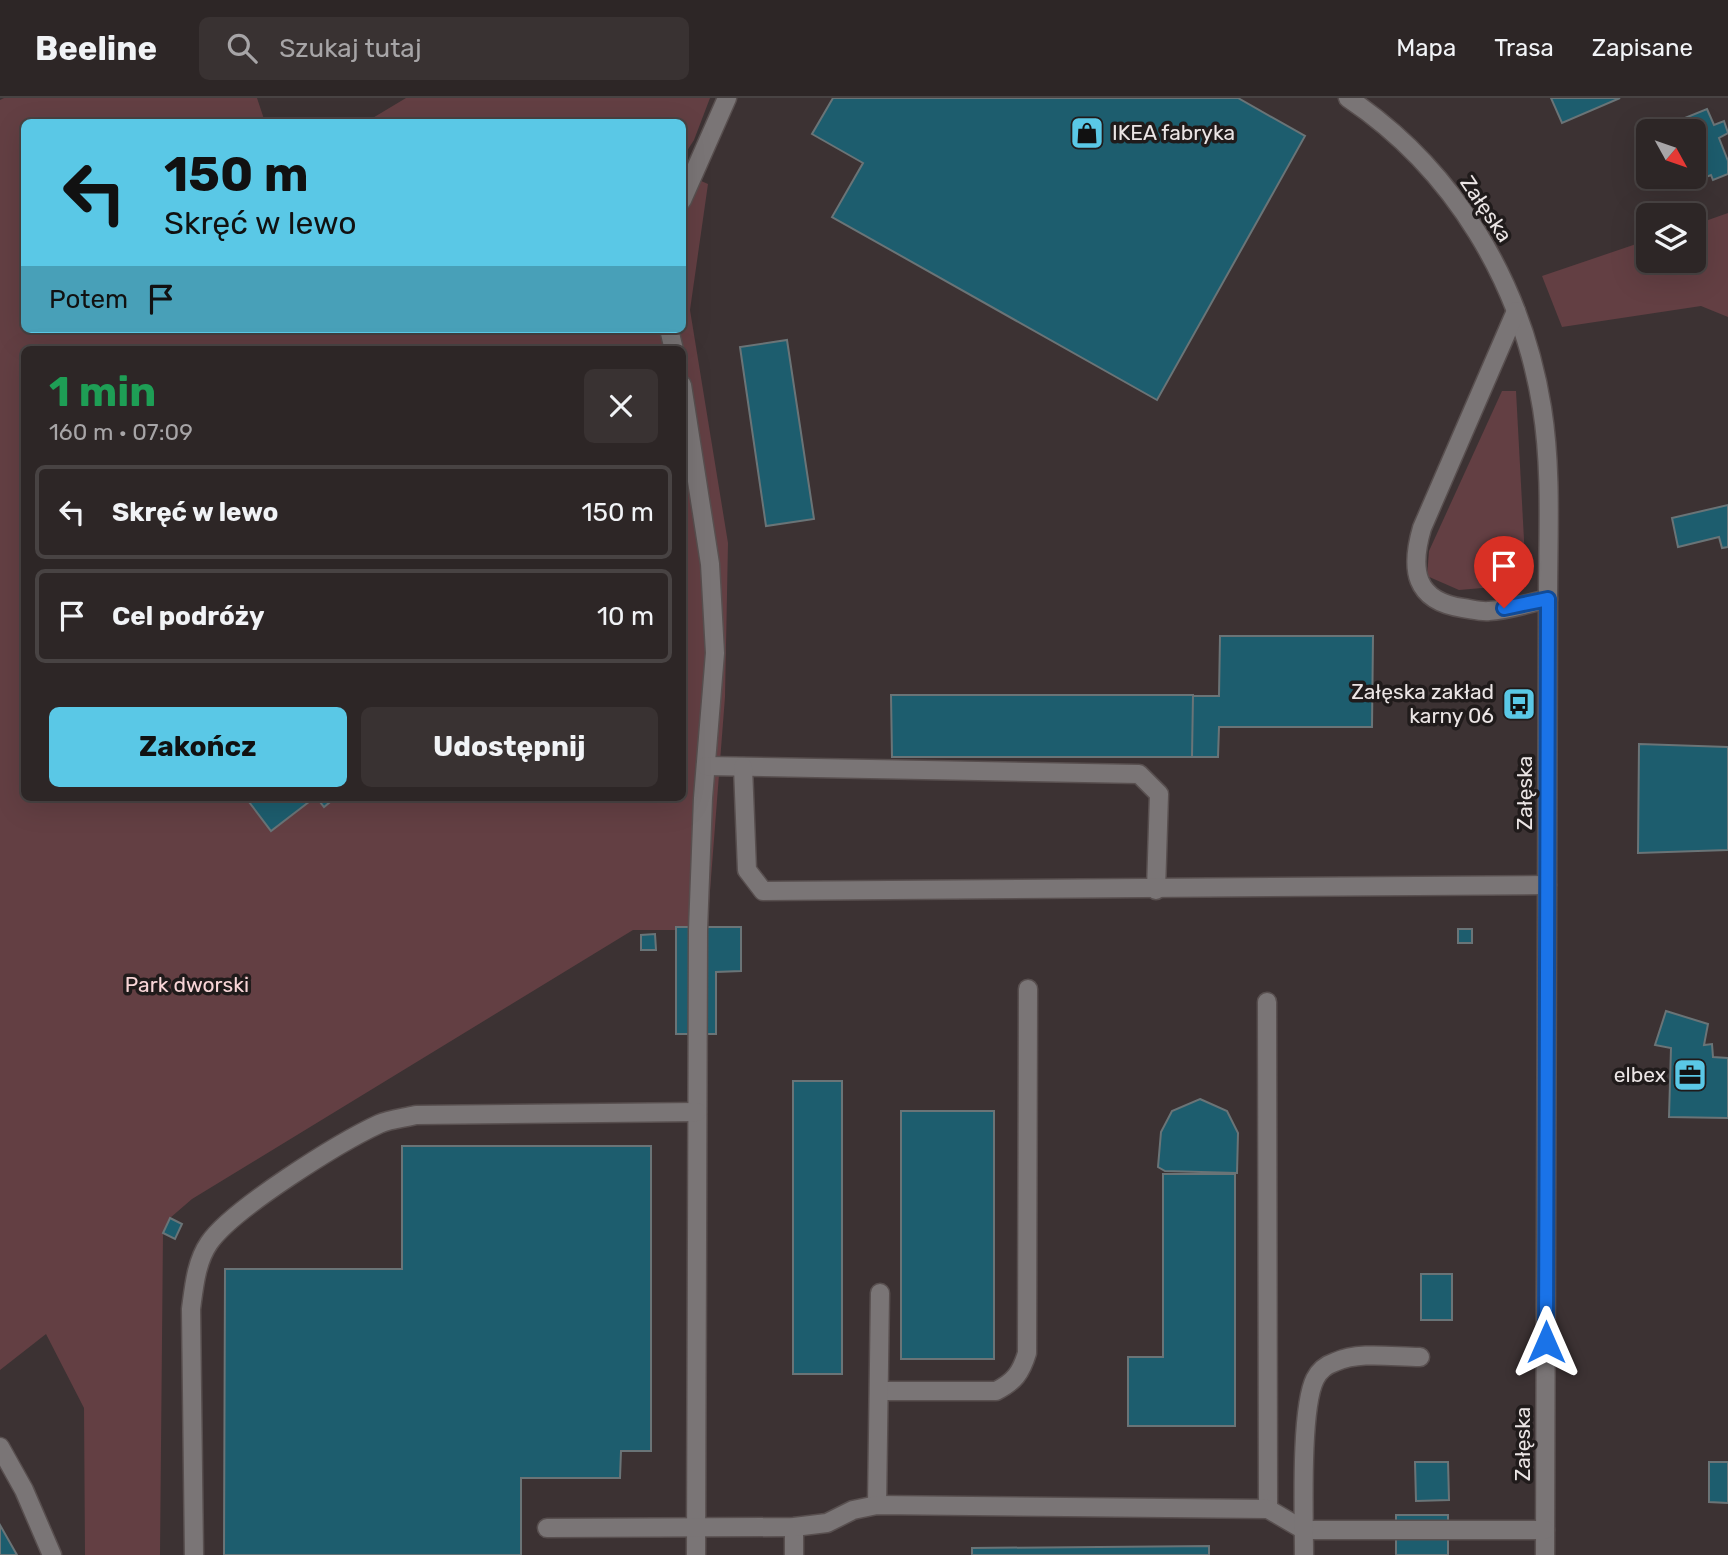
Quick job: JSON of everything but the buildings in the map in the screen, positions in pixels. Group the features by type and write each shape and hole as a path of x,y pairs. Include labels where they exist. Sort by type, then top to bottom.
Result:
{"street":[{"path":"686,191 727,98"},
{"name":"Załęska","path":"1348,98 1397,138 1453,196 1497,267 1517,311 1527,338 1542,410 1548,511 1545,1555"},
{"path":"1517,311 1422,528 1415,553 1415,567 1426,591 1441,605 1488,612 1548,599"},
{"path":"686,414 714,608 715,653 698,930 696,1555"},
{"path":"706,766 1139,774 1159,794 1156,890"},
{"path":"743,767 747,870 763,891 1547,885"},
{"path":"881,1391 996,1391 1011,1383 1022,1370 1027,1353 1028,989"},
{"path":"1267,1002 1268,1509"},
{"path":"194,1555 191,1309 197,1271 207,1244 224,1224 336,1146 382,1123 416,1115 697,1112"},
{"path":"877,1505 881,1391 880,1293"},
{"path":"1304,1555 1304,1473 1314,1380 1322,1368 1351,1357 1420,1357"},
{"path":"0,1447 24,1490 52,1555"},
{"path":"547,1528 794,1527 827,1523 853,1510 877,1505 1268,1509 1304,1530 1545,1530"},
{"path":"794,1527 794,1555"}],"green space":[{"name":"Park dworski","path":"257,98 264,119 21,119 21,333 686,333 686,174 708,184 690,310 728,543 725,697 707,930 633,930 192,1199 170,1218 163,1233 160,1555 85,1555 84,1408 46,1334 0,1370 0,100"},
{"path":"406,98 710,98 694,140 686,152 686,119 371,119"},
{"path":"1728,213 1728,317 1701,306 1562,327 1542,276 1636,244 1636,273 1706,273 1706,221"},
{"path":"1502,391 1516,391 1526,577 1517,585 1459,590 1427,576 1429,551"}],"place":[{"name":"IKEA fabryka","path":"1087,133"},
{"name":"Załęska zakład karny 06","path":"1519,704"},
{"name":"elbex","path":"1690,1075"}],"route":[{"path":"1504,608 1548,599 1546,1342"}]}
